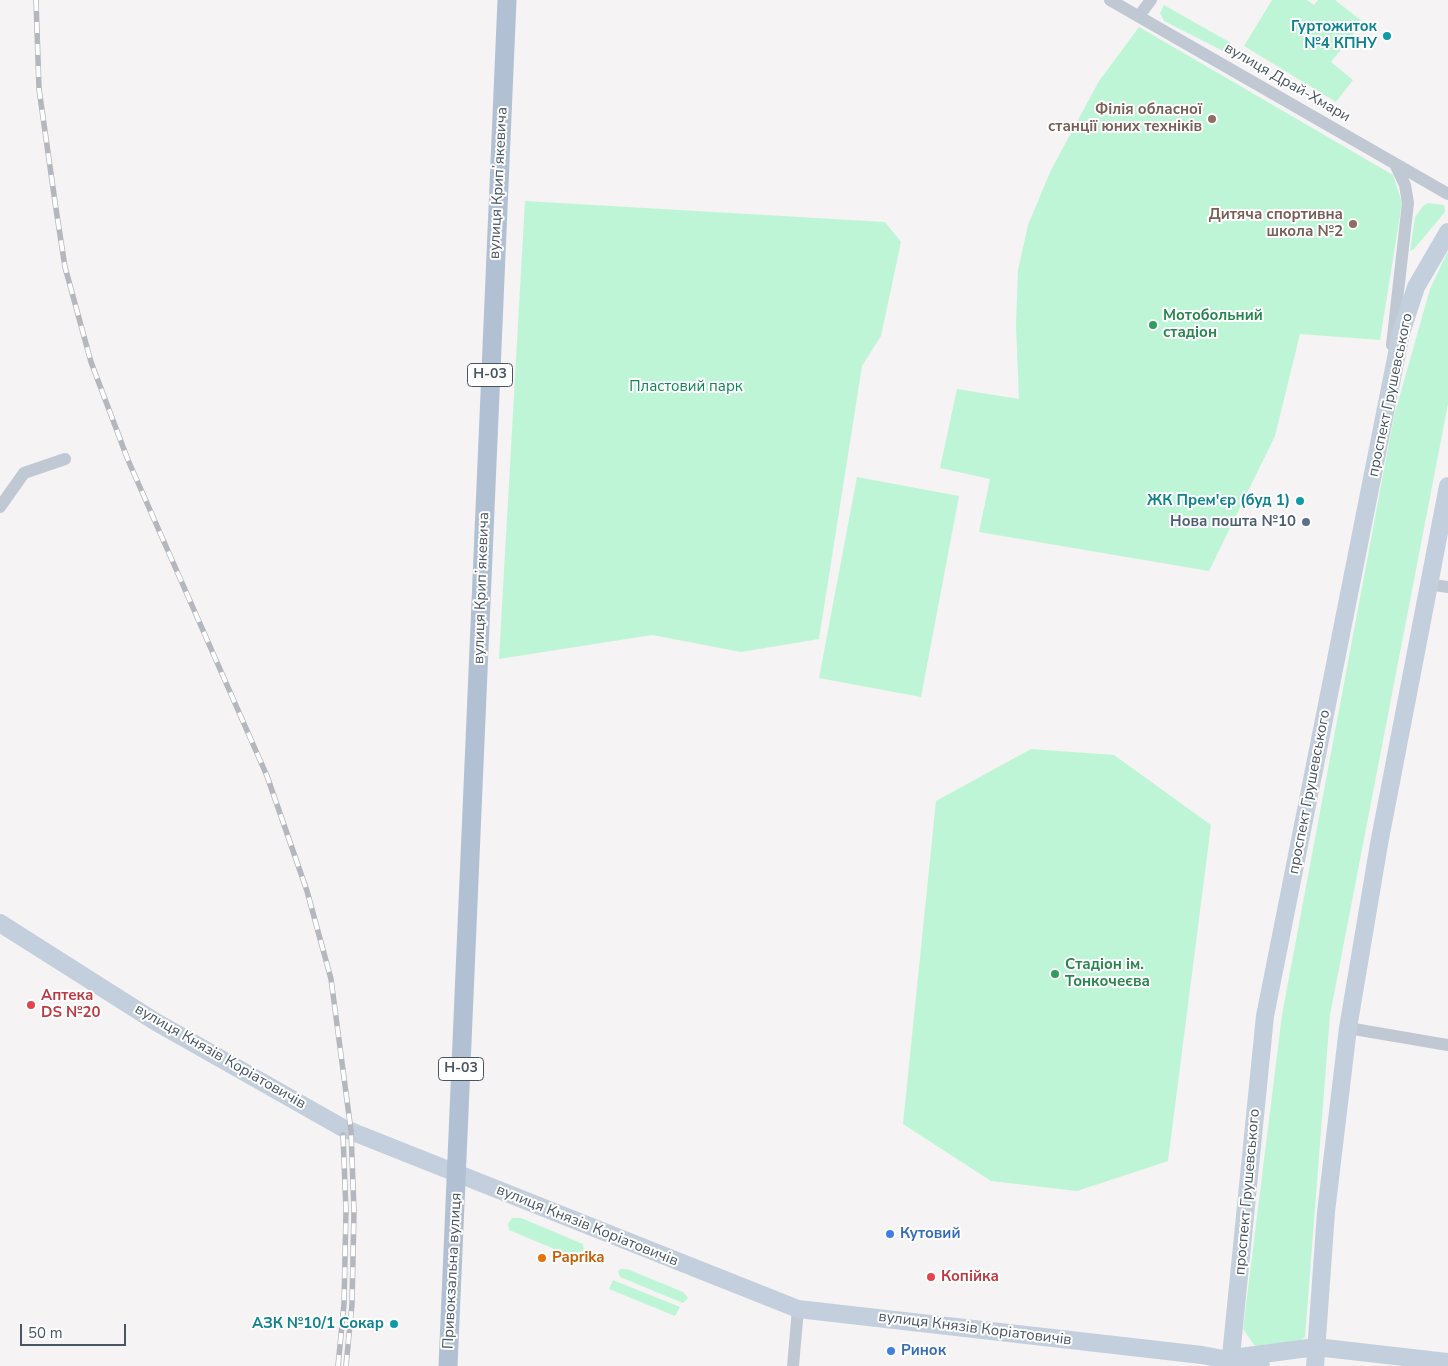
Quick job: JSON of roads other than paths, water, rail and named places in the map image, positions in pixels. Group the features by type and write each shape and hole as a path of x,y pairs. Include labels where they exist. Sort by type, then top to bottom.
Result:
{"main road":[{"name":"вулиця Крипʼякевича","path":"458,1175 468,889 476,750 507,0"},
{"name":"проспект Грушевського","path":"1231,1362 1265,1016 1400,333 1416,287 1448,232"},
{"path":"1315,1366 1326,1212 1348,1028 1379,844 1448,486"},
{"name":"вулиця Князів Коріатовичів","path":"0,923 156,1022 343,1128 798,1309 1260,1366"},
{"name":"Привокзальна вулиця","path":"448,1366 458,1175"},
{"name":"вулиця Князів Коріатовичів","path":"1231,1362 1316,1347 1448,1362"}],"street":[{"name":"вулиця Драй-Хмари","path":"1110,0 1448,194"},
{"path":"1139,16 1152,0"},
{"path":"1387,404 1408,203 1403,177 1393,162"},
{"path":"0,507 24,473 65,459"},
{"path":"1428,584 1448,587"},
{"path":"1348,1028 1448,1045"},
{"path":"793,1366 798,1309"}],"railway":[{"path":"36,0 39,89 56,209 65,267 91,362 128,460 267,776 307,891 331,979 351,1131 354,1211 352,1304 346,1366"},
{"path":"338,1366 344,1304 346,1211 343,1135"}],"place":[{"name":"Гуртожиток №4 КПНУ","path":"1387,36"},
{"name":"Філія обласної станції юних техніків","path":"1212,119"},
{"name":"Дитяча спортивна школа №2","path":"1353,224"},
{"name":"Мотобольний стадіон","path":"1153,325"},
{"name":"ЖК Прем'єр (буд 1)","path":"1300,501"},
{"name":"Нова пошта №10","path":"1306,522"},
{"name":"Стадіон ім. Тонкочеєва","path":"1055,974"},
{"name":"Аптека DS №20","path":"31,1005"},
{"name":"Кутовий","path":"890,1234"},
{"name":"Paprika","path":"542,1258"},
{"name":"Копійка","path":"931,1277"},
{"name":"АЗК №10/1 Сокар","path":"394,1324"},
{"name":"Ринок","path":"891,1351"}],"park label":[{"name":"Пластовий парк","path":"686,387"}]}
